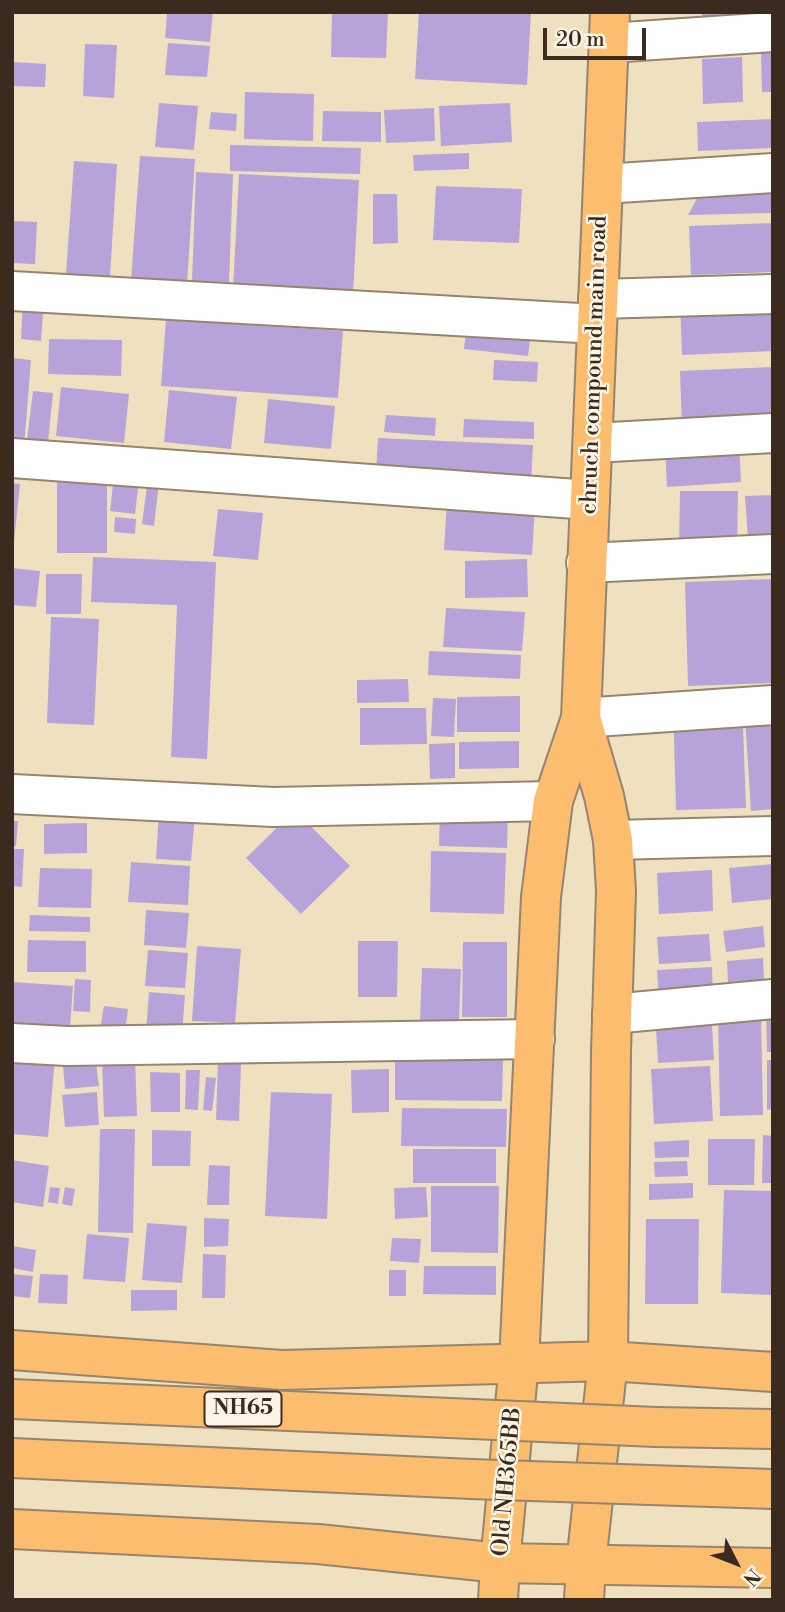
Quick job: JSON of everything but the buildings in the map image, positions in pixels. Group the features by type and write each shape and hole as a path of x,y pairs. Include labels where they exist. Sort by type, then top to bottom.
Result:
{"main road":[{"name":"chruch compound main road","path":"581,718 609,28"},
{"name":"Old NH365BB","path":"499,1581 519,1363 541,897 553,801 581,718"},
{"path":"581,718 604,796 613,840 616,891 608,1361 585,1582"},
{"path":"12,1350 282,1370 608,1361 773,1372"},
{"name":"NH65","path":"12,1399 656,1427 773,1429"},
{"path":"12,1458 471,1479 773,1489"},
{"path":"12,1529 318,1544 499,1581 585,1582 773,1568"}],"street":[{"path":"609,28 773,32"},
{"path":"603,184 773,173"},
{"path":"12,291 598,312 773,294"},
{"path":"593,443 773,433"},
{"path":"12,458 590,500"},
{"path":"586,563 773,554"},
{"path":"581,718 773,705"},
{"path":"12,794 274,807 553,801"},
{"path":"613,840 773,836"},
{"path":"612,1014 773,999"},
{"path":"12,1043 67,1046 535,1039"}]}
